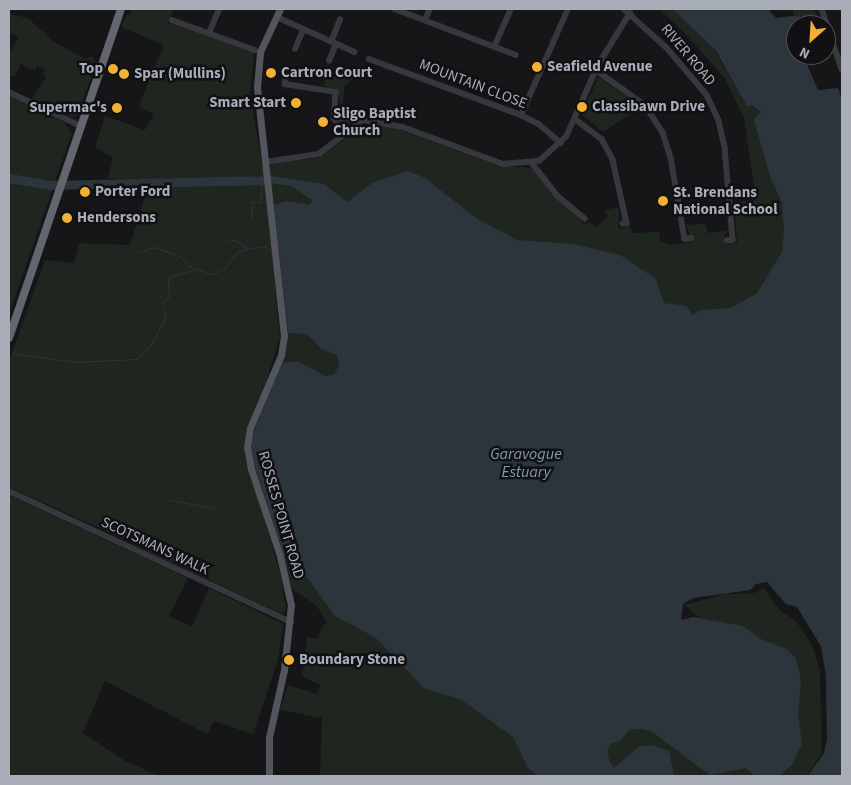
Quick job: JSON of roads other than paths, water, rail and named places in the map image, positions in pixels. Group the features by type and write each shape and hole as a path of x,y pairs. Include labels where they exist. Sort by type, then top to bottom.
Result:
{"highway":[{"path":"9,338 121,9"}],"main road":[{"name":"ROSSES POINT ROAD","path":"270,776 270,731 284,670 291,622 284,573 251,468 247,447 250,428 281,355 284,336 258,104 260,52 280,9"}],"street":[{"path":"209,33 219,9"},
{"path":"395,9 516,55"},
{"path":"425,20 430,9"},
{"path":"494,47 511,9"},
{"path":"521,115 568,9"},
{"name":"RIVER ROAD","path":"624,9 667,48 706,95 719,121 725,148 733,240 727,240"},
{"path":"822,9 842,69"},
{"path":"334,118 403,127 491,161 532,163 544,158 561,143 575,119 596,70 630,13"},
{"path":"277,17 355,52"},
{"path":"172,20 255,50"},
{"path":"329,61 340,20"},
{"path":"295,49 304,30"},
{"name":"MOUNTAIN CLOSE","path":"369,59 521,115 539,124 561,143"},
{"path":"596,70 645,105 663,133 671,158 685,240 691,238"},
{"path":"287,71 285,84 336,92 334,118 345,133"},
{"path":"9,92 81,126"},
{"path":"575,119 602,139 613,160 627,223 623,224"},
{"path":"265,162 316,155 360,121"},
{"path":"532,163 558,196 585,219"},
{"name":"SCOTSMANS WALK","path":"9,491 291,622"}],"water":[{"name":"Garavogue Estuary","path":"673,9 768,9 776,18 786,17 786,65 807,65 818,90 838,88 842,100 842,776 808,776 824,753 827,740 826,675 821,646 797,607 786,604 767,582 756,584 750,590 693,598 683,604 681,620 693,617 743,626 761,639 787,649 796,658 801,680 798,714 802,744 793,763 780,776 755,776 746,768 710,775 651,731 640,729 629,730 621,740 611,744 607,751 610,763 614,768 640,746 652,745 669,751 674,776 538,776 528,768 513,737 460,699 425,689 376,638 335,616 309,580 293,566 290,556 284,555 254,464 251,444 255,428 282,363 297,361 325,376 334,375 339,365 337,355 321,349 307,334 288,333 274,205 286,201 310,205 312,200 291,186 271,183 270,176 324,184 347,202 372,183 408,171 425,178 476,218 517,240 573,244 620,255 656,279 664,303 686,306 693,315 699,310 731,308 757,293 782,252 784,232 782,202 771,179 754,120 761,112 752,105 747,106 716,51"}],"waterway":[{"path":"9,178 51,185 271,180"},
{"path":"251,219 252,202 260,202 262,181"},
{"path":"226,241 236,240 248,249"},
{"path":"12,353 75,362 137,359 151,345 165,319 162,302 169,297 168,277 197,269 211,274 217,272 224,269 238,251 264,246 273,252"},
{"path":"138,252 154,247 181,257 192,268"},
{"path":"170,500 217,509"}],"place":[{"name":"Seafield Avenue","path":"537,67"},
{"name":"Top","path":"113,69"},
{"name":"Cartron Court","path":"271,73"},
{"name":"Spar (Mullins)","path":"124,74"},
{"name":"Smart Start","path":"296,103"},
{"name":"Classibawn Drive","path":"582,107"},
{"name":"Supermac's","path":"117,108"},
{"name":"Sligo Baptist Church","path":"323,122"},
{"name":"Porter Ford","path":"85,192"},
{"name":"St. Brendans National School","path":"663,201"},
{"name":"Hendersons","path":"67,218"},
{"name":"Boundary Stone","path":"289,660"}]}
